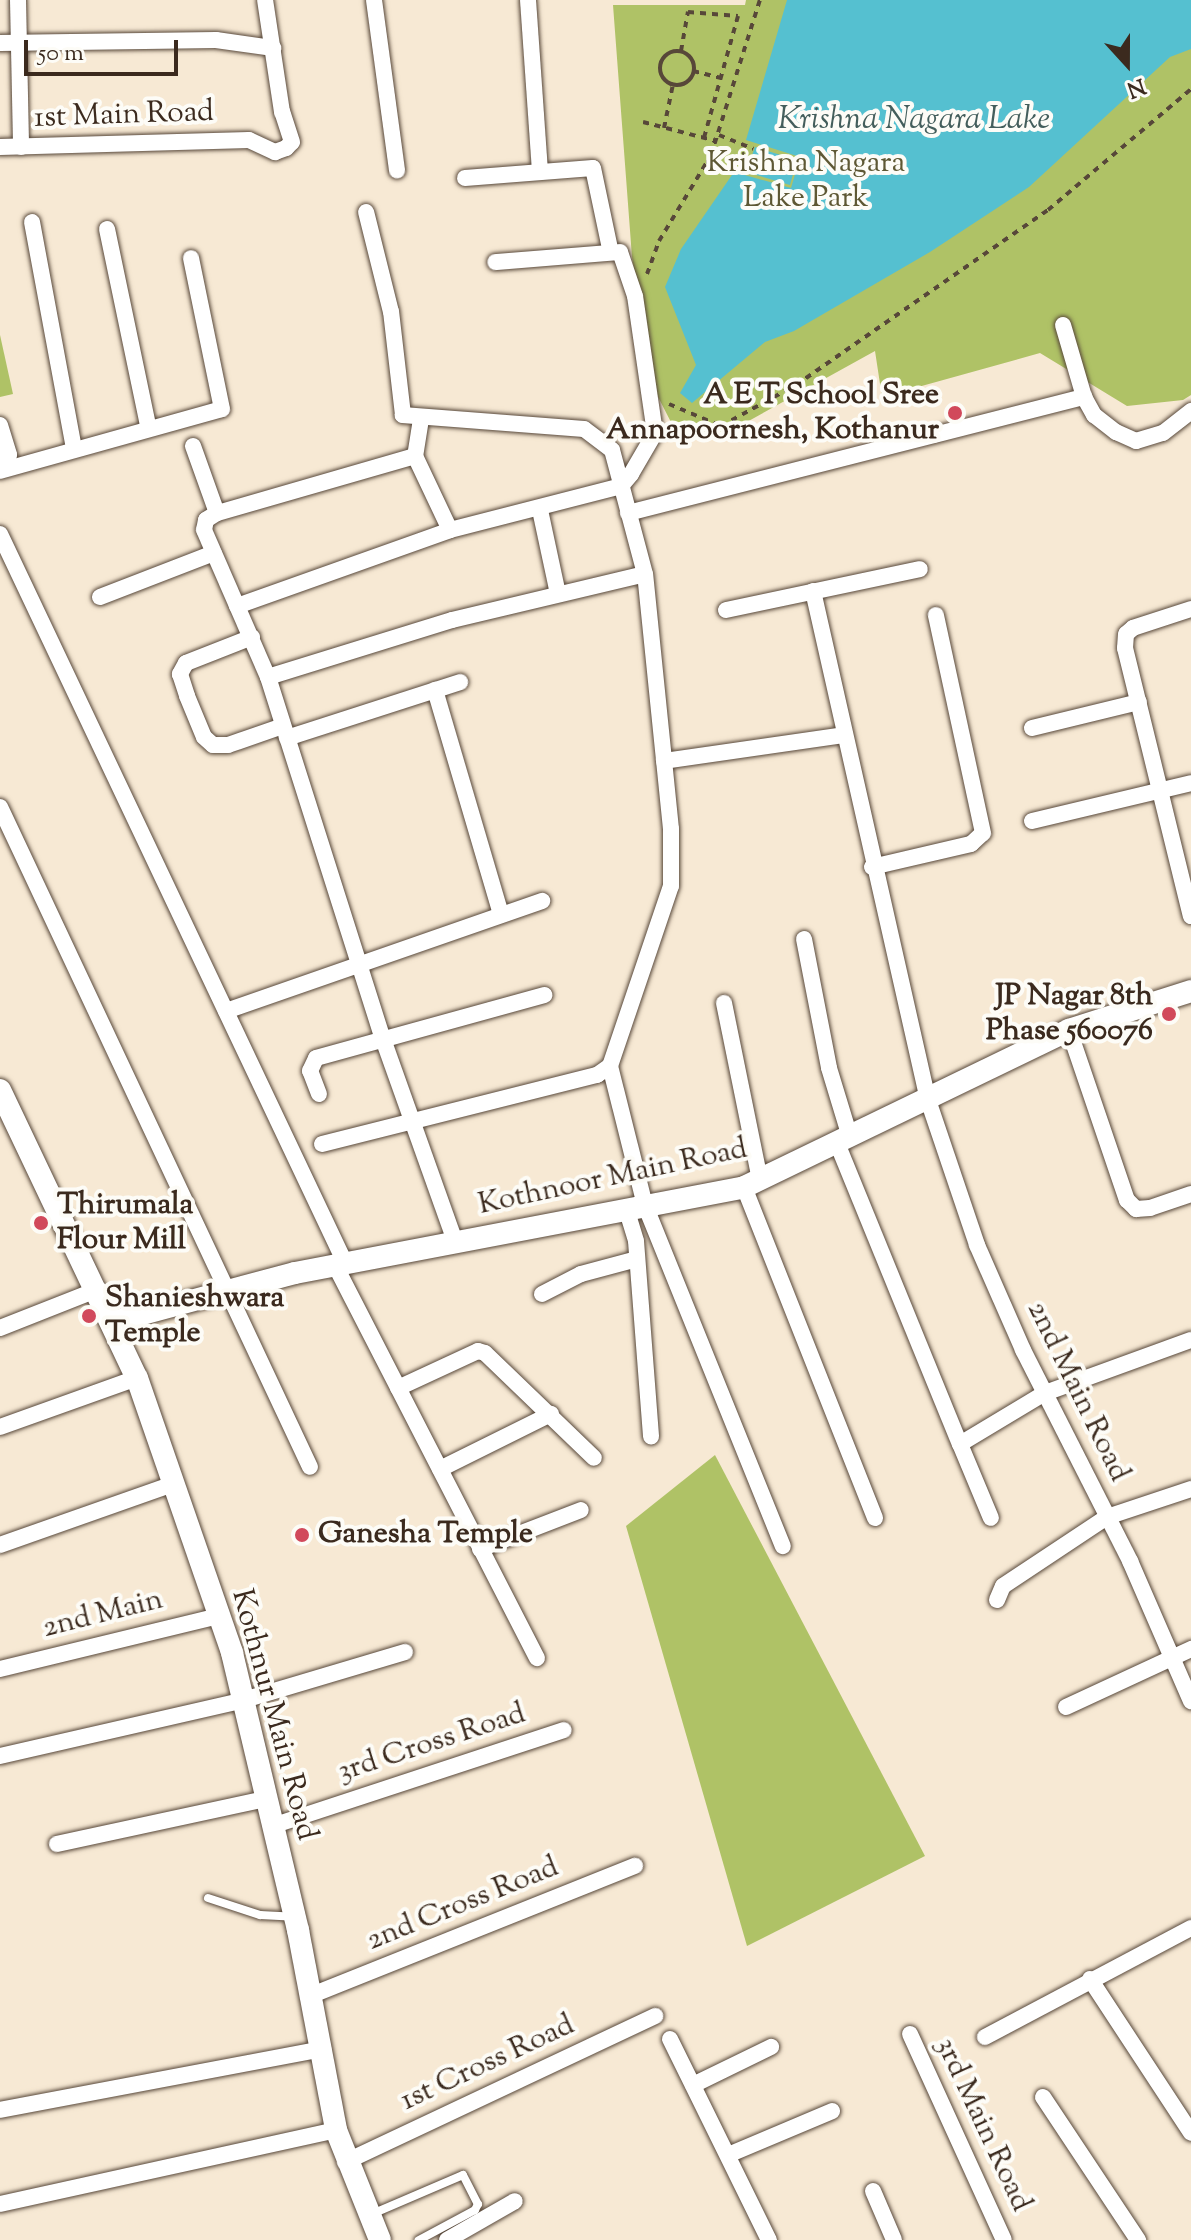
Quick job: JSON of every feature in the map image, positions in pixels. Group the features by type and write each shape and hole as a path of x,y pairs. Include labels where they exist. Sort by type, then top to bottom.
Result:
{"main road":[{"name":"Kothnoor Main Road","path":"113,1322 229,1289 340,1264 752,1184 1069,1030 1191,991"},
{"name":"Kothnur Main Road","path":"0,1090 99,1289 137,1378 219,1616 244,1700 312,1995 336,2130 366,2217 380,2240"}],"street":[{"path":"18,0 21,147"},
{"path":"0,43 216,40 273,48 265,0"},
{"path":"374,0 397,170"},
{"path":"528,0 540,172"},
{"name":"1st Main Road","path":"0,147 249,140 275,152 292,142 282,112 273,48"},
{"path":"465,178 593,168 610,249"},
{"path":"366,212 391,312 399,403 403,415 421,419 584,429 612,450 626,480 628,513 645,574 664,761 671,886 610,1066 636,1207 637,1259 651,1436"},
{"path":"32,222 74,448"},
{"path":"107,229 148,426"},
{"path":"237,606 450,530 540,510 626,480 655,433 635,296 620,252 610,249 495,262"},
{"path":"0,471 148,426 222,409 191,258"},
{"path":"1063,325 1084,397 1094,415 1136,441 1163,433 1191,411"},
{"path":"628,513 1084,397"},
{"path":"421,419 415,456 450,530"},
{"path":"0,425 9,455 0,462"},
{"path":"193,446 217,513"},
{"path":"415,456 217,513 206,520 204,530 268,677 383,1039 455,1241"},
{"path":"540,510 558,594"},
{"path":"0,534 226,1011 398,1388 537,1658"},
{"path":"100,597 214,553"},
{"path":"726,610 920,569"},
{"path":"268,677 452,620 645,574"},
{"name":"2nd Main Road","path":"813,591 872,867 928,1100 977,1245 1191,1701"},
{"path":"1191,609 1126,634 1139,702 1191,916"},
{"path":"872,867 971,844 983,833 936,615"},
{"path":"252,637 186,663 180,674 204,737 213,745 228,745 285,732 460,682"},
{"path":"435,690 501,914"},
{"path":"1032,728 1139,702"},
{"path":"664,761 844,735"},
{"path":"1032,821 1191,783"},
{"path":"0,807 310,1467"},
{"path":"226,1011 360,961 542,901"},
{"path":"804,939 844,1140 991,1518"},
{"path":"319,1094 310,1071 316,1058 544,995"},
{"path":"724,1003 752,1184 875,1518"},
{"path":"1069,1030 1127,1200 1136,1209 1150,1208 1191,1194"},
{"path":"322,1144 597,1075 610,1066"},
{"path":"636,1207 783,1546"},
{"path":"542,1294 581,1274 637,1259"},
{"path":"0,1328 99,1289"},
{"path":"960,1444 1045,1393 1191,1340"},
{"path":"398,1388 478,1351 494,1358 594,1458"},
{"path":"0,1427 137,1378"},
{"path":"440,1469 551,1414"},
{"path":"0,1545 173,1484"},
{"path":"997,1600 1003,1586 1107,1517 1191,1489"},
{"path":"480,1549 581,1510"},
{"name":"2nd Main","path":"0,1669 219,1616"},
{"path":"1066,1707 1191,1649"},
{"path":"0,1756 244,1700 405,1652"},
{"name":"3rd Cross Road","path":"272,1826 564,1730"},
{"path":"57,1844 266,1799"},
{"name":"2nd Cross Road","path":"312,1995 635,1866"},
{"path":"985,2037 1191,1928"},
{"path":"1090,1979 1191,2133"},
{"name":"1st Cross Road","path":"345,2162 655,2016"},
{"name":"3rd Main Road","path":"910,2034 1004,2240"},
{"path":"670,2039 769,2240"},
{"path":"693,2085 771,2047"},
{"path":"0,2110 323,2049"},
{"path":"1043,2097 1138,2240"},
{"path":"728,2155 832,2111"},
{"path":"0,2204 336,2130"},
{"path":"873,2191 894,2240"},
{"path":"447,2240 515,2201"}],"lane":[{"path":"208,1898 260,1915 294,1917"},
{"path":"366,2217 463,2175 478,2204 475,2210 419,2240"}],"path":[{"path":"646,277 659,241 719,135 760,0"},
{"path":"681,51 688,12 738,16 704,138"},
{"path":"673,84 691,79 693,71 694,64 681,51"},
{"path":"673,84 660,71 662,60 681,51"},
{"path":"693,71 721,78"},
{"path":"664,128 673,84"},
{"path":"665,391 669,404 721,426 796,385 1048,210 1191,89"},
{"path":"643,122 716,141"},
{"path":"719,135 753,149"},
{"path":"706,162 744,168"}],"green space":[{"name":"Krishna Nagara Lake Park","path":"746,0 1191,0 1191,395 1183,400 1127,406 1040,353 882,397 875,351 727,433 675,430 654,389 632,257 613,5 745,5"},
{"path":"0,335 13,394 0,397"},
{"path":"715,1455 925,1856 747,1946 626,1526"}],"water":[{"name":"Krishna Nagara Lake","path":"787,0 1191,0 1191,49 1170,57 1029,187 930,252 794,331 765,342 692,403 680,393 696,365 665,287 681,249 734,172 791,188 800,157 746,140"},
{"path":"755,147 797,160 790,185 746,172"}],"place":[{"name":"A E T School Sree Annapoornesh, Kothanur","path":"955,413"},
{"name":"JP Nagar 8th Phase 560076","path":"1169,1014"},
{"name":"Thirumala Flour Mill","path":"41,1223"},
{"name":"Shanieshwara Temple","path":"89,1316"},
{"name":"Ganesha Temple","path":"302,1535"}]}
